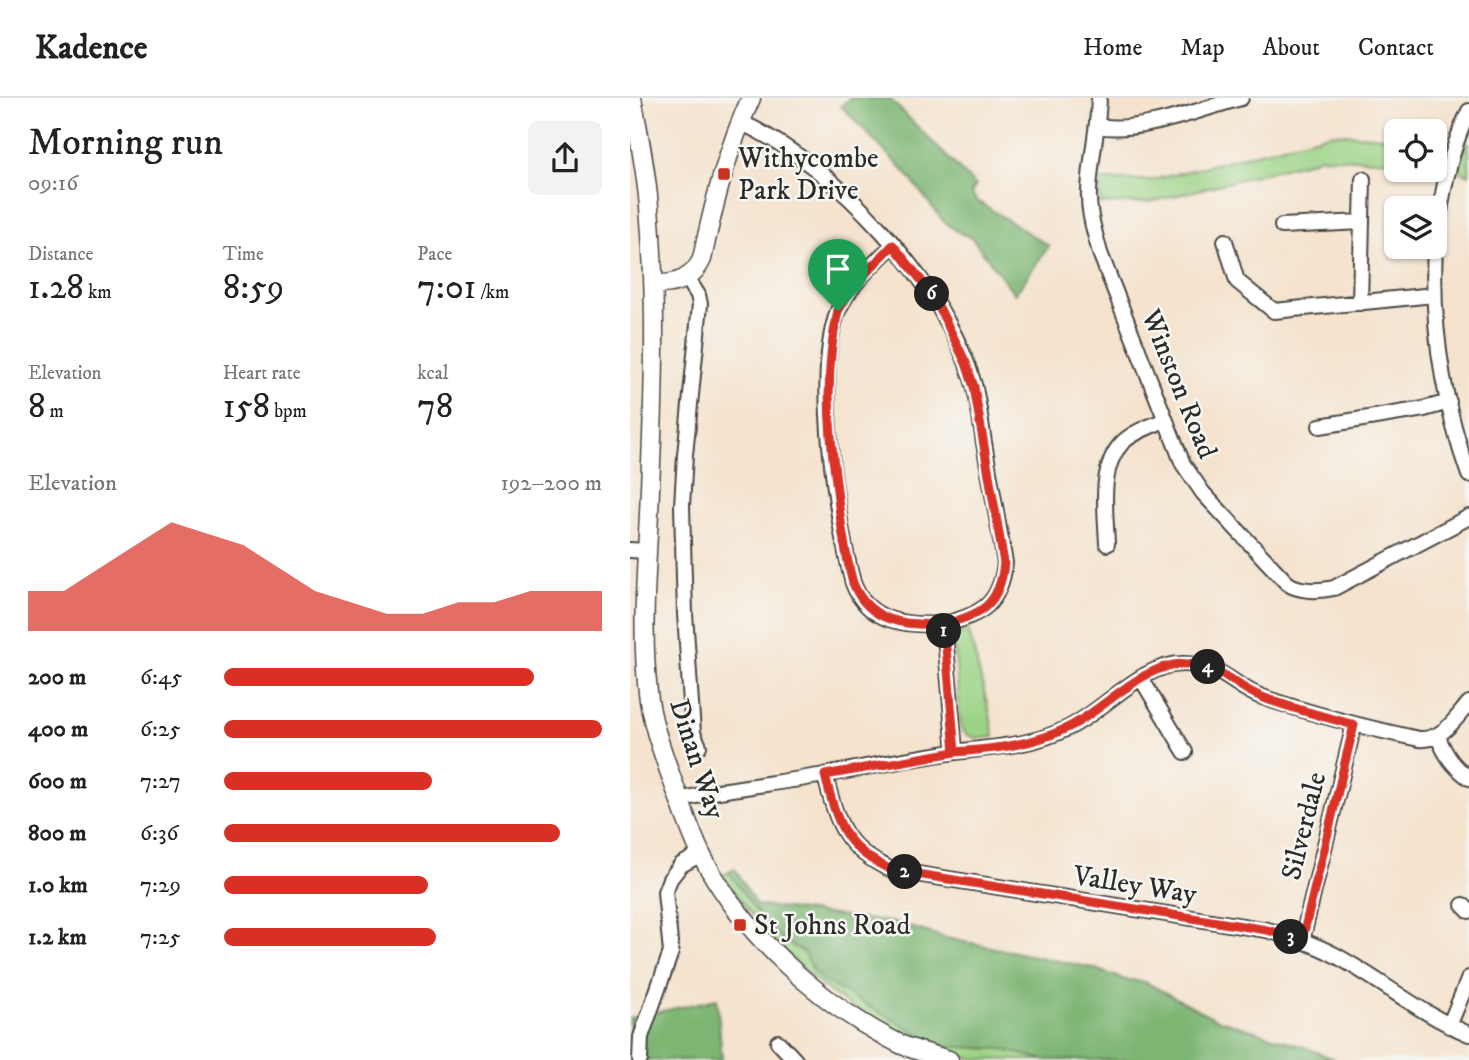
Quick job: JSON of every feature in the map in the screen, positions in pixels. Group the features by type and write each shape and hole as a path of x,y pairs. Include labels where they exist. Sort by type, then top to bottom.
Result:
{"street":[{"name":"Dinan Way","path":"632,98 648,192 654,284 652,427 638,551 648,695 660,744 701,854 738,911 760,939 824,997 865,1025 895,1041 949,1060"},
{"path":"654,284 687,278 697,269 702,258 717,189 751,98"},
{"name":"Winston Road","path":"1099,98 1089,191 1093,226 1100,253 1165,420 1183,464 1197,486 1293,587 1319,591 1334,587 1469,517"},
{"path":"1098,126 1131,126 1241,98"},
{"path":"1443,196 1452,157 1469,111"},
{"path":"740,122 769,135 817,171 893,245 933,295 970,375 1004,563 1003,580 996,595 983,610 964,620 944,624 904,624 888,620 872,611 857,594 853,583 839,511 827,392 832,339 838,311 852,287 893,245"},
{"path":"1360,303 1363,179"},
{"path":"1282,226 1362,222"},
{"path":"1225,242 1237,281 1274,311 1434,295"},
{"path":"1435,259 1434,295 1441,371 1469,475"},
{"path":"687,278 698,295 700,304 682,506 692,719 693,733 699,747"},
{"path":"1320,426 1424,409 1449,402"},
{"path":"1107,544 1106,488 1113,456 1122,443 1133,435 1165,420"},
{"path":"944,624 955,752"},
{"path":"680,800 955,752 998,748 1045,737 1069,728 1098,711 1152,671 1177,664 1218,670 1263,698 1354,725 1419,739 1438,737 1469,703"},
{"path":"1141,678 1185,752"},
{"name":"Silverdale","path":"1302,940 1354,725"},
{"path":"1438,737 1447,758 1469,778"},
{"name":"Valley Way","path":"825,775 833,807 854,847 871,861 892,870 1267,930 1302,940 1335,955 1433,1018 1469,1034"},
{"path":"640,1060 641,1037 671,952 666,892 670,879 681,865 701,854"},
{"path":"1449,1026 1469,978"},
{"path":"778,1042 793,1059"}],"green space":[{"path":"850,98 889,98 976,186 971,192 976,200 1049,246 1015,294 971,237 944,222 905,172 841,106"},
{"path":"1333,133 1384,137 1384,160 1320,157 1151,202 1100,204 1100,180 1153,180"},
{"path":"1467,142 1469,143 1469,175 1458,171"},
{"path":"968,628 994,737 976,738 961,728 954,641"},
{"path":"735,869 756,905 897,923 946,938 1093,968 1122,979 1145,982 1214,1018 1305,1047 1335,1060 1045,1060 1001,1049 941,1046 822,980 813,970 804,952 787,943 764,923 729,872"},
{"path":"729,872 764,923 787,943 804,952 813,970 822,980 941,1046 1001,1049 1045,1060 975,1059 936,1049 899,1034 864,1015 831,992 772,938 723,875"},
{"path":"717,999 722,1060 638,1060 630,1018"}],"place":[{"name":"Withycombe Park Drive","path":"724,174"},
{"name":"St Johns Road","path":"740,925"}],"route":[{"path":"838,311 832,339 827,392 839,511 853,583 857,594 872,611 888,620 904,624 944,624 955,752 825,775 833,807 854,847 871,861 892,870 1267,930 1302,940 1354,725 1263,698 1218,670 1177,664 1152,671 1098,711 1069,728 1020,744 955,752 949,688 944,624 964,620 983,610 996,595 1003,580 1004,563 974,387 966,363 933,295 893,245 852,287 838,311"}]}
